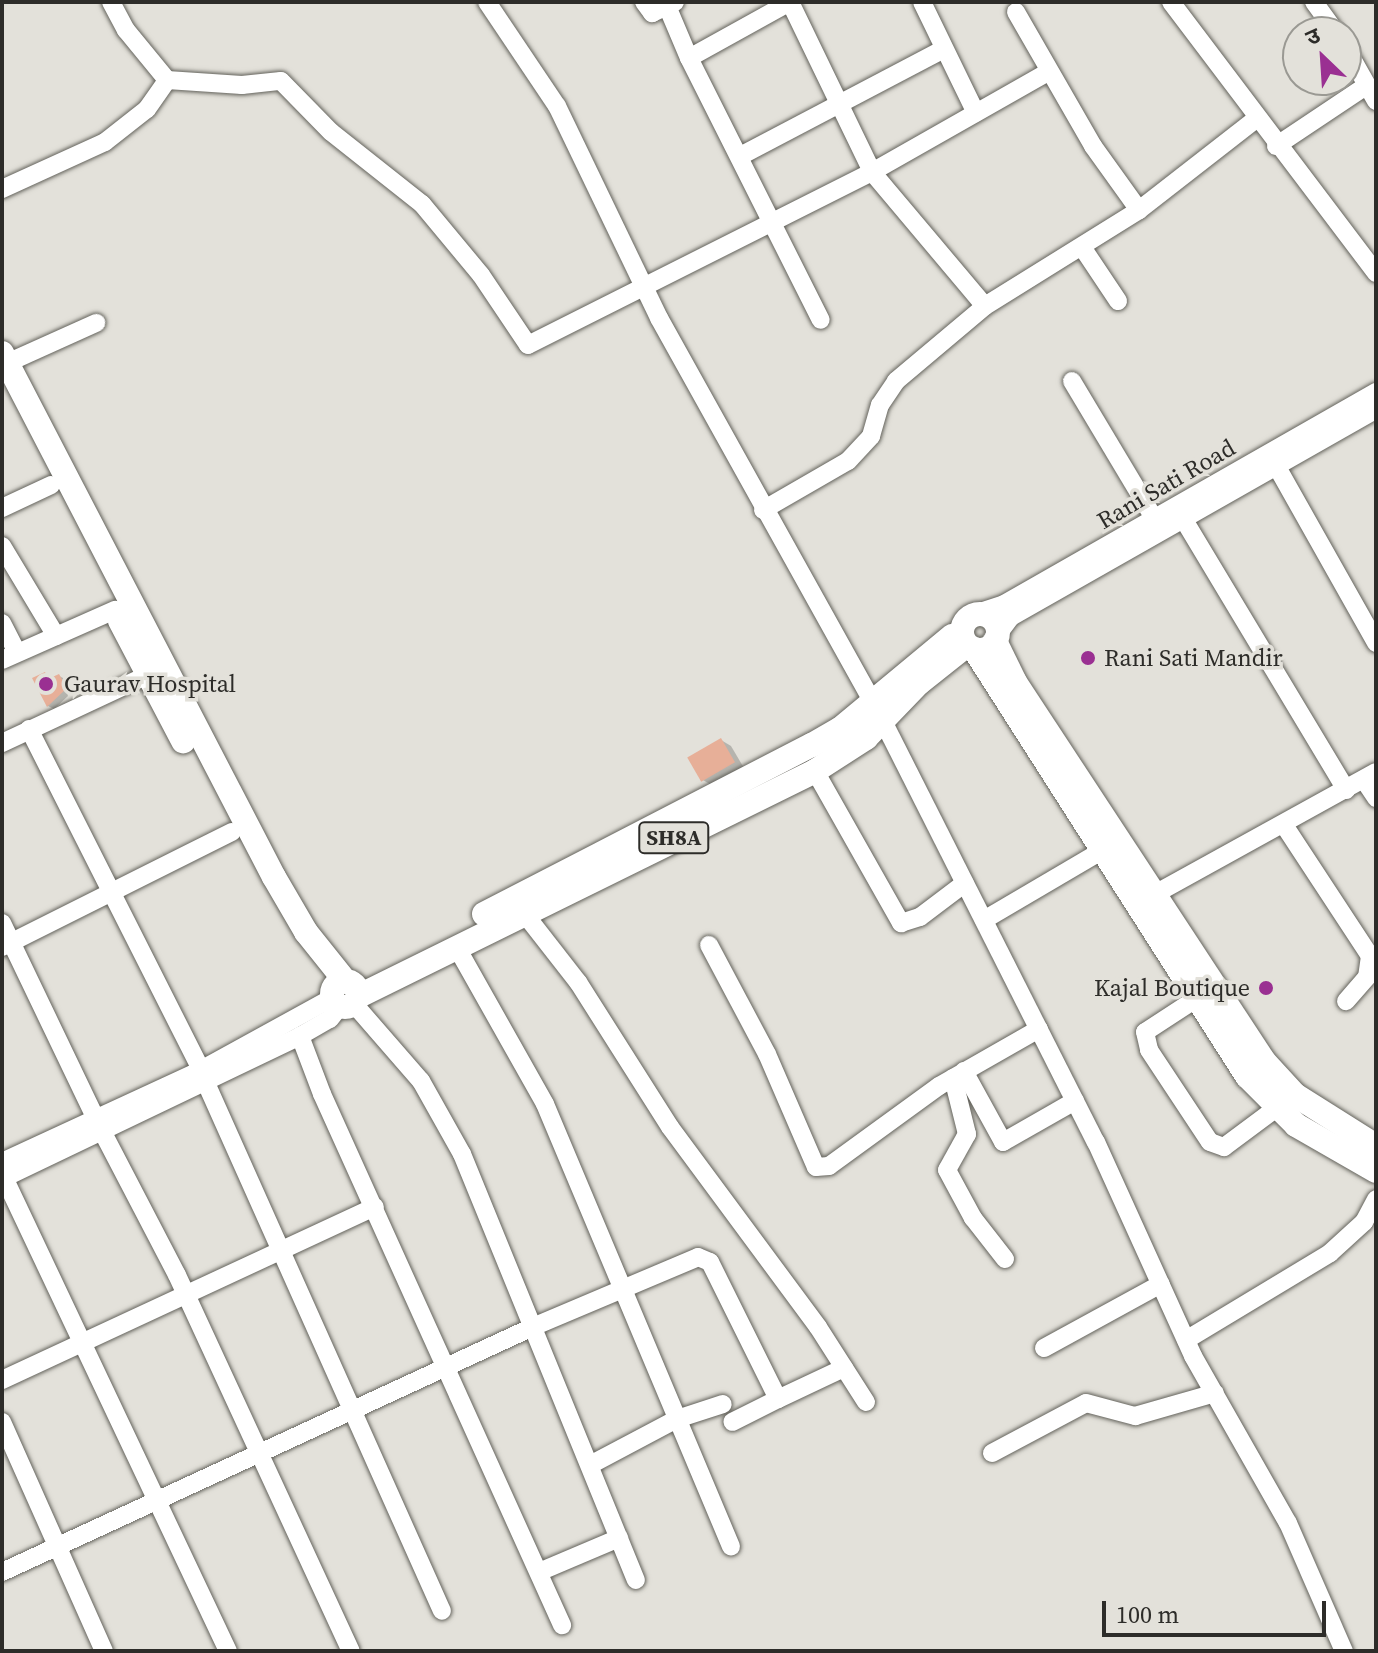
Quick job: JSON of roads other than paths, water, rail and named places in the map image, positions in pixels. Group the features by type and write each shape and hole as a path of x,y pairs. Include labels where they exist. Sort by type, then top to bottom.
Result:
{"main road":[{"path":"4,358 274,877 345,994"},
{"path":"2,390 232,832 301,946 345,994"},
{"path":"979,635 1101,851 1285,1102 1320,1140 1376,1171"},
{"path":"979,635 1003,662 1155,894 1205,993"},
{"name":"SH8A","path":"345,994 456,946 815,771 877,713 979,635"},
{"name":"SH8A","path":"345,994 877,713"},
{"path":"1285,1102 1376,1146"}],"street":[{"path":"111,2 126,30 167,80 242,85 281,81 331,132 422,204 481,275 528,345 872,172 1048,72"},
{"path":"644,2 652,13 673,3 689,58 742,155 769,224 821,320"},
{"path":"689,58 790,2 842,100 872,172 985,306"},
{"path":"922,2 933,18 942,50 976,113"},
{"path":"493,4 557,106 645,288 763,510 877,713 965,883 1075,1101 1186,1340 1288,1523 1344,1651"},
{"path":"1182,5 1256,119 1376,273"},
{"path":"1016,12 1048,72 1139,210"},
{"path":"742,155 942,50"},
{"path":"2,189 105,142 147,109 167,80"},
{"path":"1276,146 1371,94"},
{"path":"763,510 848,461 871,436 880,405 896,381 985,306 1139,210 1256,119"},
{"path":"1082,247 1118,301"},
{"path":"4,358 96,323"},
{"path":"1072,381 1154,518"},
{"name":"Rani Sati Road","path":"979,635 1154,518 1367,410 1376,392"},
{"path":"979,635 1277,467 1367,410 1376,433"},
{"path":"1277,467 1376,643"},
{"path":"2,508 51,485"},
{"path":"1184,520 1346,790"},
{"path":"2,546 56,636"},
{"path":"2,623 10,656 115,610"},
{"path":"2,743 148,675"},
{"path":"29,729 203,1076 355,1409 442,1611"},
{"path":"815,771 901,923 920,917 965,883"},
{"path":"1155,894 1370,776 1376,798"},
{"path":"1284,825 1370,956 1367,977 1346,1001"},
{"path":"7,945 232,832"},
{"path":"984,920 1101,851"},
{"path":"524,913 578,982 670,1127 866,1402"},
{"path":"2,923 7,945 185,1293 351,1651"},
{"path":"709,945 767,1054 816,1167 829,1166 958,1074 1039,1029"},
{"path":"456,946 545,1104 731,1546"},
{"path":"1205,993 1150,1027 1145,1038 1210,1142 1224,1147 1285,1102"},
{"path":"228,1651 3,1173 98,1124 300,1036 330,1019 345,994"},
{"path":"203,1076 345,994"},
{"path":"345,994 421,1081 448,1129 535,1326 636,1580"},
{"path":"300,1036 562,1625"},
{"path":"958,1074 1003,1142 1075,1101"},
{"path":"958,1074 967,1134 947,1170 973,1218 1005,1259"},
{"path":"1186,1340 1330,1253 1364,1222 1376,1199"},
{"path":"2,1380 185,1293 284,1253 375,1207"},
{"path":"2,1572 535,1326 707,1257 778,1399"},
{"path":"1044,1348 1161,1284"},
{"path":"732,1422 844,1368"},
{"path":"992,1453 1086,1403 1135,1416 1215,1393"},
{"path":"590,1465 677,1419 723,1404"},
{"path":"2,1422 104,1651"},
{"path":"539,1572 619,1538"}],"place":[{"name":"Rani Sati Mandir","path":"1088,658"},
{"name":"Gaurav Hospital","path":"46,684"},
{"name":"Kajal Boutique","path":"1266,988"}]}
